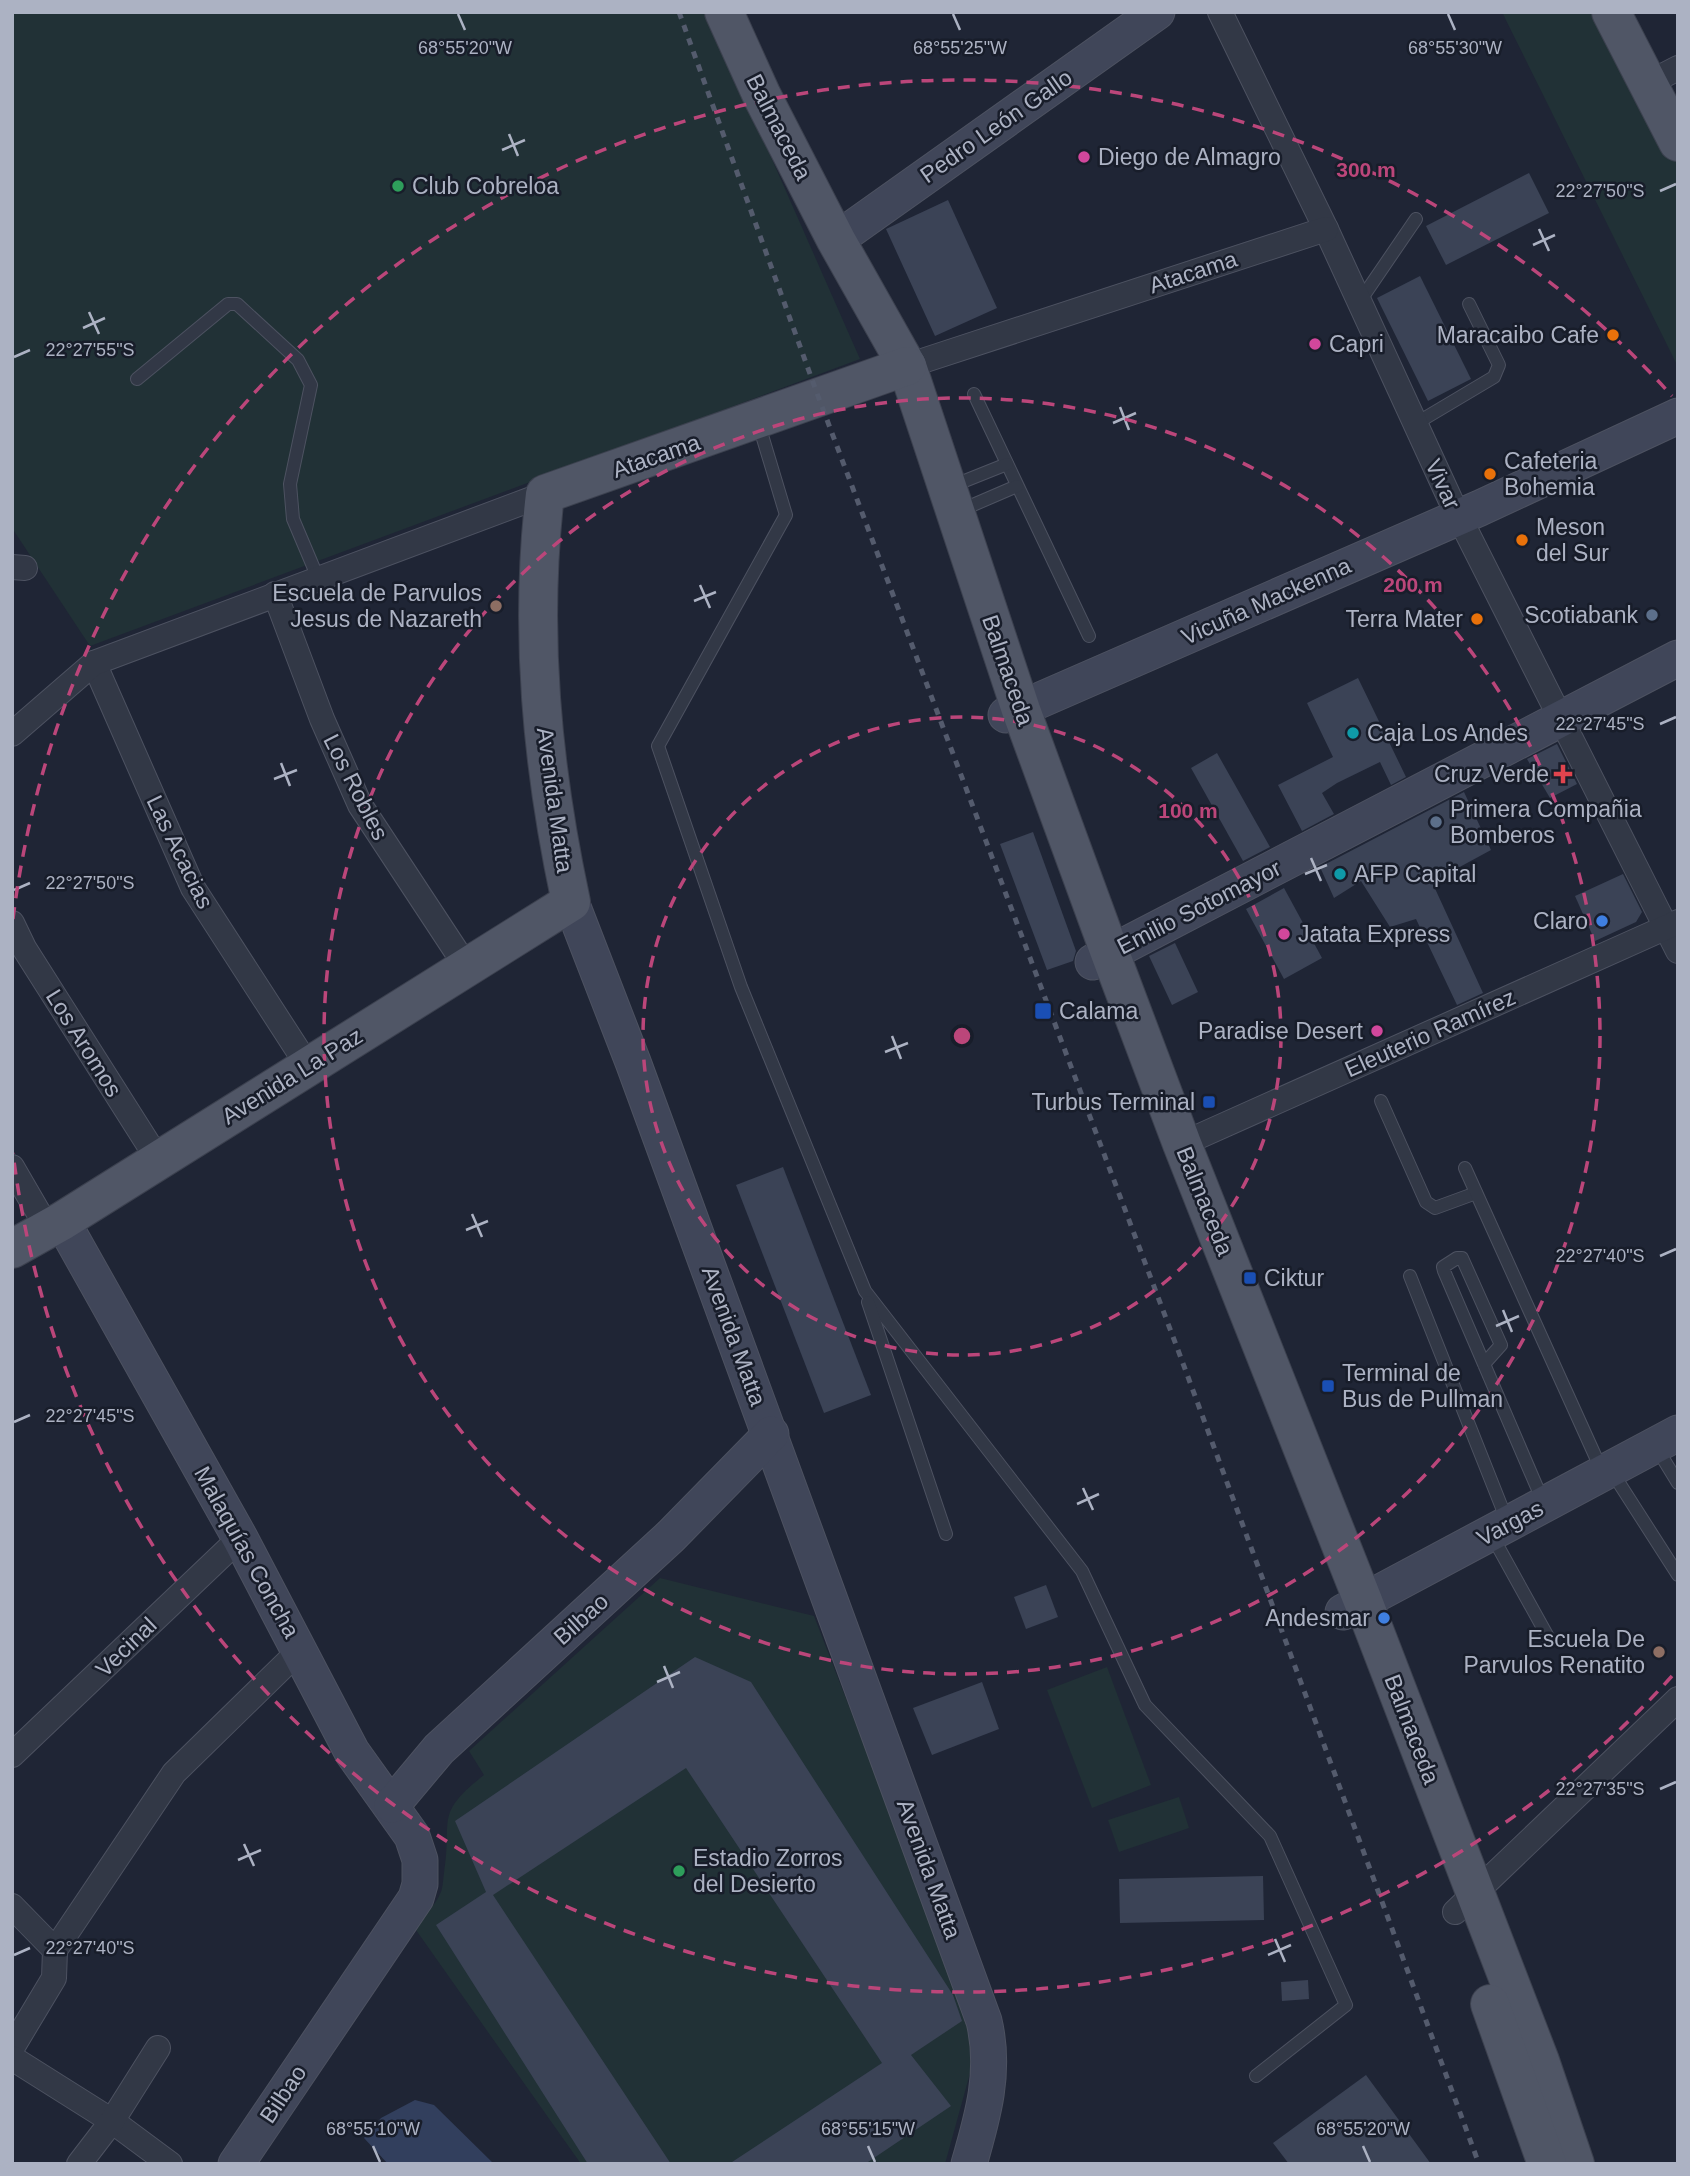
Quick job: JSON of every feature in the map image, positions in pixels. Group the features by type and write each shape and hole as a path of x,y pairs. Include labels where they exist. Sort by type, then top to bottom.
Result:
{"main road":[{"name":"Balmaceda","path":"724,12 762,96 836,240 951,500 1014,712"},
{"path":"1611,12 1663,76 1678,142"},
{"name":"Balmaceda","path":"895,370 1102,958 1465,1903 1547,2164"},
{"name":"Atacama","path":"545,494 758,421 895,370"},
{"name":"Avenida Matta","path":"545,494 536,607 546,769 571,902"},
{"name":"Avenida La Paz","path":"12,1249 159,1161 571,902"},
{"name":"Balmaceda","path":"1102,958 1182,1144 1353,1607"},
{"name":"Balmaceda","path":"1465,1903 1540,2061 1575,2164"}],"street":[{"name":"Pedro León Gallo","path":"836,240 1157,12"},
{"name":"Vivar","path":"1220,12 1326,229 1459,516 1560,720 1672,925 1678,951"},
{"name":"Atacama","path":"895,370 1326,229"},
{"name":"Vicuña Mackenna","path":"1014,712 1459,516 1678,416"},
{"name":"Atacama","path":"18,721 94,663 545,494"},
{"name":"Los Robles","path":"275,594 321,719 360,805 466,966"},
{"name":"Emilio Sotomayor","path":"1102,958 1678,658"},
{"name":"Las Acacias","path":"94,663 193,888 308,1066"},
{"name":"Avenida Matta","path":"571,902 771,1434 984,2021 990,2052 989,2089 969,2164"},
{"name":"Los Aromos","path":"12,923 24,948 159,1161"},
{"name":"Eleuterio Ramírez","path":"1182,1144 1672,925"},
{"path":"12,1167 55,1225"},
{"name":"Malaquías Concha","path":"55,1225 240,1538 301,1650 352,1752 412,1836 420,1860 420,1884"},
{"name":"Bilbao","path":"392,1805 439,1749 671,1536 771,1434"},
{"name":"Vargas","path":"1353,1607 1666,1439"},
{"name":"Vecinal","path":"12,1755 240,1538"},
{"path":"12,2048 54,1978 55,1950 174,1773 301,1650"},
{"path":"1465,1903 1678,1699"},
{"name":"Bilbao","path":"236,2164 416,1898 420,1884"},
{"path":"12,1906 55,1950"},
{"path":"79,2164 112,2121 158,2048"},
{"path":"12,2058 112,2121 170,2164"}],"lane":[{"path":"1359,302 1416,219"},
{"path":"137,379 228,304 237,304 298,360 311,385 290,484 293,519 318,578"},
{"path":"1415,424 1494,377 1499,365 1469,304"},
{"path":"974,394 1089,636"},
{"path":"758,421 786,515 658,746 741,987 865,1291 946,1534"},
{"path":"951,500 1007,464"},
{"path":"951,500 1017,486"},
{"path":"1381,1101 1426,1202 1435,1208 1476,1193"},
{"path":"1465,1168 1606,1471 1678,1575"},
{"path":"1484,1364 1501,1345 1462,1258 1457,1258 1443,1267 1444,1271 1484,1364 1545,1504"},
{"path":"1410,1276 1499,1528 1548,1637"},
{"path":"865,1291 1082,1571 1145,1705 1270,1836 1346,2005 1255,2076"},
{"path":"1666,1439 1678,1483"}],"shaded area":[{"name":"Club Cobreloa","path":"12,12 707,12 860,359 90,646 12,528"},
{"path":"1502,12 1600,12 1678,164 1678,367"},
{"name":"Estadio Zorros del Desierto","path":"660,1578 814,1616 972,2024 972,2066 945,2164 581,2164 416,1930 442,1889 451,1809 468,1788 484,1775 469,1751"},
{"path":"1107,1667 1151,1785 1092,1808 1047,1690"},
{"path":"1179,1797 1189,1828 1119,1852 1108,1820"}],"water":[{"path":"415,2100 434,2105 494,2164 388,2164 364,2138 381,2118"}],"building":[{"path":"1529,173 1549,213 1446,265 1426,226"},
{"path":"948,200 997,308 935,336 886,229"},
{"path":"1420,276 1471,379 1428,401 1377,298"},
{"name":"Caja Los Andes","path":"1358,678 1406,777 1391,785 1380,762 1337,783 1322,793 1334,814 1302,831 1278,785 1333,757 1307,703"},
{"path":"1557,744 1577,784 1550,798 1527,759"},
{"path":"1217,753 1270,847 1243,861 1191,768"},
{"path":"1464,792 1491,850 1432,882 1483,993 1457,1005 1416,919 1390,927 1361,881 1334,898 1320,867"},
{"path":"1033,832 1076,951 1073,961 1047,970 1000,844"},
{"path":"1623,874 1642,912 1636,922 1595,941 1575,896"},
{"name":"Jatata Express","path":"1284,888 1322,958 1284,979 1246,909"},
{"path":"1175,943 1198,992 1172,1005 1149,956"},
{"path":"783,1167 871,1395 824,1413 736,1185"},
{"path":"1046,1585 1058,1617 1026,1629 1014,1597"},
{"path":"695,1657 751,1682 953,1995 962,2021 911,2055 951,2106 865,2164 729,2164 882,2063 686,1768 493,1895 671,2164 588,2164 436,1925 486,1892 455,1821"},
{"path":"982,1682 999,1729 932,1755 913,1708"},
{"path":"1263,1876 1264,1920 1120,1923 1119,1879"},
{"path":"1308,1980 1309,1999 1282,2001 1281,1982"},
{"path":"1366,2075 1431,2164 1289,2164 1273,2143"}],"railway":[{"path":"679,12 818,396 1181,1358 1479,2164"}],"place":[{"name":"Diego de Almagro","path":"1084,157"},
{"name":"Club Cobreloa","path":"398,186"},
{"name":"Maracaibo Cafe","path":"1613,335"},
{"name":"Capri","path":"1315,344"},
{"name":"Cafeteria Bohemia","path":"1490,474"},
{"name":"Meson del Sur","path":"1522,540"},
{"name":"Escuela de Parvulos Jesus de Nazareth","path":"496,606"},
{"name":"Scotiabank","path":"1652,615"},
{"name":"Terra Mater","path":"1477,619"},
{"name":"Caja Los Andes","path":"1353,733"},
{"name":"Cruz Verde","path":"1563,774"},
{"name":"Primera Compañia Bomberos","path":"1436,822"},
{"name":"AFP Capital","path":"1340,874"},
{"name":"Claro","path":"1602,921"},
{"name":"Jatata Express","path":"1284,934"},
{"name":"Calama","path":"1043,1011"},
{"name":"Paradise Desert","path":"1377,1031"},
{"name":"Turbus Terminal","path":"1209,1102"},
{"name":"Ciktur","path":"1250,1278"},
{"name":"Terminal de Bus de Pullman","path":"1328,1386"},
{"name":"Andesmar","path":"1384,1618"},
{"name":"Escuela De Parvulos Renatito","path":"1659,1652"},
{"name":"Estadio Zorros del Desierto","path":"679,1871"}]}
